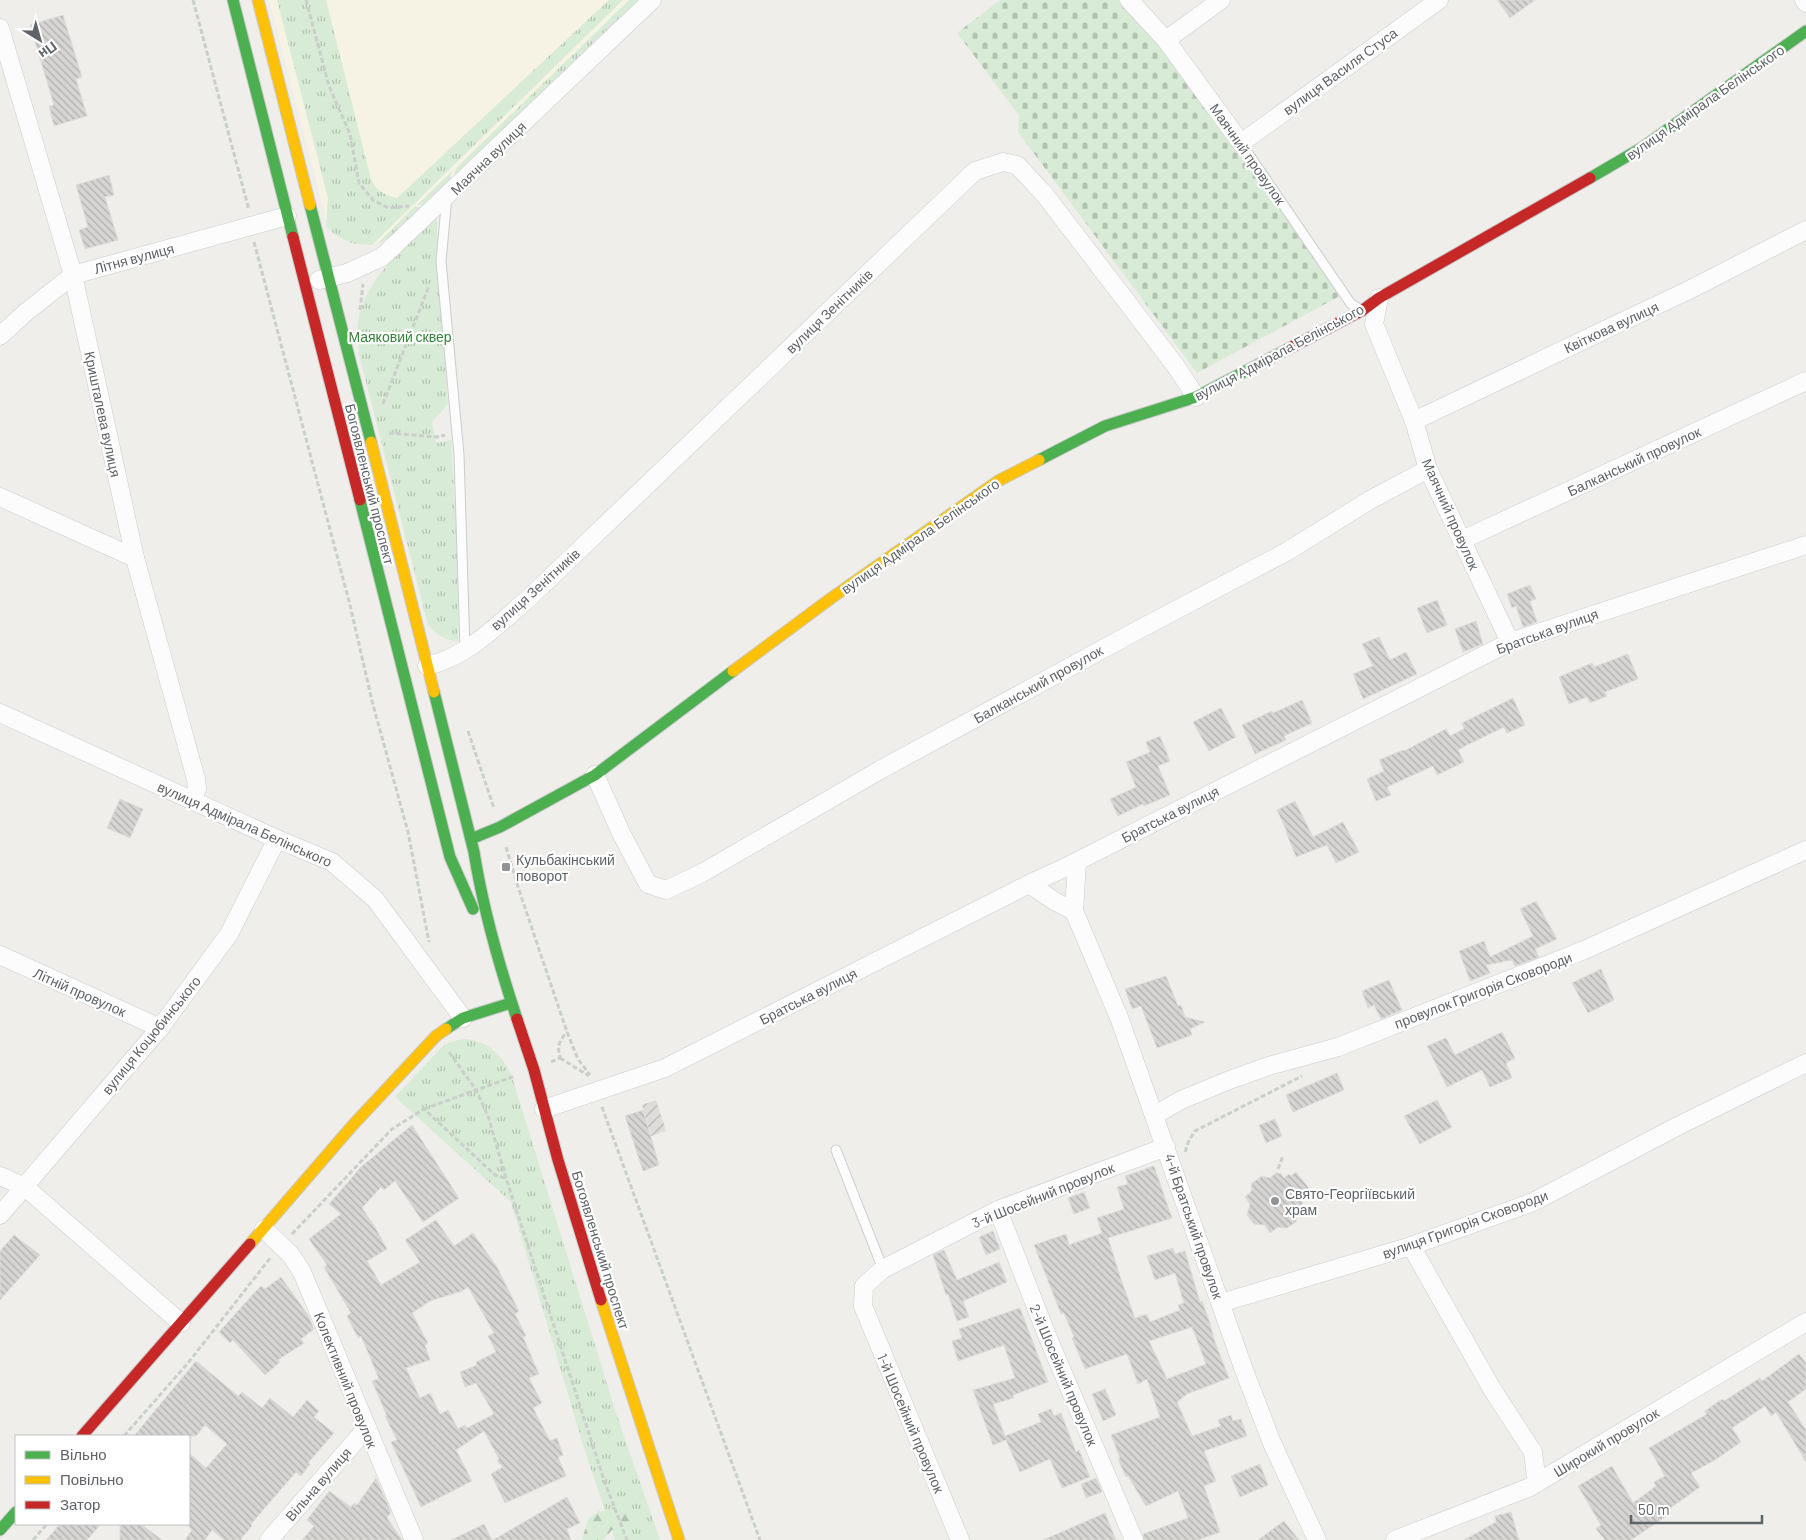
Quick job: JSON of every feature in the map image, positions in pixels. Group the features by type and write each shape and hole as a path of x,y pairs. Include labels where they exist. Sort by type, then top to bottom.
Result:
{"main road":[{"name":"Богоявленський проспект","path":"233,0 450,858 500,968"},
{"name":"Богоявленський проспект","path":"258,0 471,839 478,878 500,968 534,1070 597,1288 679,1540"},
{"name":"вулиця Адмірала Белінського","path":"471,839 500,827 596,775 830,599 998,481 1105,426 1196,397 1363,310 1379,298 1643,147 1806,31"},
{"path":"83,1435 352,1126 436,1036 463,1018 511,1003"},
{"path":"0,1530 15,1513"}],"street":[{"name":"Маячна вулиця","path":"304,284 347,273 382,257 652,0"},
{"name":"Маячний провулок","path":"1129,0 1166,40 1241,142"},
{"path":"1166,40 1221,0"},
{"name":"вулиця Василя Стуса","path":"1241,142 1439,0"},
{"name":"Кришталева вулиця","path":"0,28 73,275 135,558 196,780 197,789 192,800"},
{"name":"вулиця Зенітників","path":"427,666 444,662 465,652 529,598 975,171 1003,162 1017,165 1045,195 1175,365 1196,397"},
{"name":"Літня вулиця","path":"0,336 25,313 73,275 287,216"},
{"name":"Квіткова вулиця","path":"1414,421 1691,289 1806,230"},
{"name":"Маячний провулок","path":"1379,298 1374,324 1414,421 1428,469 1510,642"},
{"name":"Балканський провулок","path":"1462,540 1806,381"},
{"name":"Балканський провулок","path":"596,775 622,835 648,884 666,890 702,874 889,766 1138,630 1286,552 1370,500 1428,469"},
{"path":"0,497 135,558"},
{"name":"Братська вулиця","path":"544,1109 665,1068 1029,884 1077,862 1510,642 1806,545"},
{"name":"вулиця Адмірала Белінського","path":"0,713 277,839 332,862 375,899 463,1018"},
{"name":"вулиця Коцюбинського","path":"0,1216 160,1028 229,934 277,839"},
{"name":"провулок Григорія Сковороди","path":"1155,1115 1181,1100 1232,1079 1272,1065 1338,1047 1582,951 1806,850"},
{"name":"4-й Братський провулок","path":"1077,862 1074,911 1120,1020 1244,1370 1272,1443 1317,1540"},
{"path":"1029,884 1056,902 1074,911"},
{"name":"Літній провулок","path":"0,955 160,1028"},
{"name":"вулиця Григорія Сковороди","path":"1221,1303 1412,1246 1532,1202 1678,1126 1806,1063"},
{"name":"3-й Шосейний провулок","path":"863,1306 864,1286 883,1269 998,1210 1166,1147"},
{"path":"0,1176 25,1186 181,1323"},
{"name":"2-й Шосейний провулок","path":"998,1210 1048,1338 1134,1540"},
{"name":"Колективний провулок","path":"264,1229 282,1245 302,1272 414,1540"},
{"path":"1412,1246 1492,1389 1533,1452 1537,1483"},
{"name":"1-й Шосейний провулок","path":"863,1306 960,1540"},
{"name":"Широкий провулок","path":"1395,1540 1519,1492 1537,1483 1806,1322"},
{"name":"Вільна вулиця","path":"269,1540 366,1429"}],"lane":[{"name":"Маячний провулок","path":"1241,142 1351,304 1363,310"},
{"path":"447,196 441,261 456,433 465,652"},
{"path":"836,1150 883,1269"}],"path":[{"path":"193,0 253,225 252,233 350,605 372,701 408,832 430,946"},
{"path":"306,0 329,86 350,134 359,183 373,200 388,208 414,206"},
{"path":"384,410 383,402 422,302 435,275 442,273"},
{"path":"387,425 390,438"},
{"path":"389,433 437,437 456,433"},
{"path":"466,725 500,827 518,890 567,1032 578,1059 592,1078 560,1058 559,1041 567,1032"},
{"path":"436,1036 476,1090 488,1116 506,1178 605,1483 627,1540"},
{"path":"125,1435 188,1363 282,1245 392,1128 424,1108 534,1070 560,1058"},
{"path":"596,1090 760,1540"},
{"path":"1176,1178 1189,1140 1195,1131 1263,1096"},
{"path":"424,1108 495,1176 506,1178"},
{"path":"1278,1169 1283,1156"},
{"path":"33,1540 46,1525"}],"shaded area":[{"path":"269,0 638,0 398,231 384,241 366,246 346,241 329,230"},
{"path":"656,1100 666,1131 651,1136 642,1105"}],"green space":[{"path":"277,0 326,0 371,179 381,192 397,198 609,0 623,0 372,245 366,245 353,243 341,238 326,226 328,198"},
{"path":"629,0 638,0 454,178 456,168"},
{"path":"1000,0 1118,0 1162,45 1235,142 1340,296 1197,373 1018,132 1019,115 957,33"},
{"path":"451,172 451,181 424,206 417,205"},
{"path":"415,206 423,208 390,238 378,243"},
{"name":"Маяковий сквер","path":"437,217 437,260 448,404 432,422 436,443 451,440 457,539 458,641 449,640 441,636 428,625 359,354 357,337 359,317 373,284 397,255"},
{"path":"464,1039 480,1042 492,1049 503,1060 511,1074 617,1416 660,1540 615,1540 584,1448 511,1202 395,1097 442,1047 450,1042"},
{"path":"615,1507 624,1508 628,1512 632,1520 627,1527 612,1530 603,1540 582,1540 588,1519 599,1511 607,1511"}],"building":[{"path":"1497,0 1535,0 1510,18"},
{"path":"63,15 82,77 76,79 87,116 54,126 49,106 54,105 30,25"},
{"path":"109,175 114,195 105,197 118,240 85,249 79,230 88,227 76,185"},
{"path":"1530,585 1536,599 1530,601 1537,622 1523,627 1516,606 1512,608 1507,594"},
{"path":"1437,600 1447,625 1427,633 1417,608"},
{"path":"1476,621 1483,644 1463,652 1455,629"},
{"path":"1379,637 1390,660 1406,652 1417,674 1363,699 1353,674 1373,666 1362,644"},
{"path":"1628,654 1638,679 1605,692 1607,696 1590,703 1587,697 1569,704 1559,677 1592,663 1594,667"},
{"path":"1513,698 1525,725 1507,733 1504,727 1469,744 1458,750 1464,762 1437,775 1433,766 1387,787 1391,795 1376,801 1367,779 1384,771 1379,760 1404,751 1446,729 1450,736 1464,729 1462,723"},
{"path":"1302,700 1312,723 1284,736 1286,740 1255,754 1242,725"},
{"path":"1221,708 1236,737 1209,751 1193,722"},
{"path":"1160,736 1170,761 1158,766 1170,795 1144,806 1143,804 1118,816 1110,799 1136,787 1126,762 1150,752 1146,742"},
{"path":"120,799 143,809 130,838 107,828"},
{"path":"1295,801 1313,837 1343,822 1359,852 1336,863 1327,845 1296,857 1277,810"},
{"path":"1536,901 1557,939 1535,949 1539,957 1515,966 1512,960 1486,965 1490,973 1470,981 1459,951 1484,941 1490,957 1533,936 1520,909"},
{"path":"1601,969 1614,1000 1588,1013 1572,983"},
{"path":"1166,976 1178,1006 1181,1005 1185,1017 1205,1022 1190,1029 1192,1035 1157,1048 1141,1006 1132,1009 1125,989"},
{"path":"1389,980 1402,1010 1381,1019 1374,1005 1368,1008 1362,991"},
{"path":"1502,1032 1515,1058 1506,1063 1512,1078 1490,1087 1482,1070 1447,1087 1427,1046 1446,1038 1455,1055"},
{"path":"1337,1073 1344,1090 1293,1112 1286,1095"},
{"path":"1437,1100 1452,1127 1420,1144 1404,1116"},
{"path":"643,1110 659,1165 643,1171 625,1116"},
{"path":"1275,1119 1282,1136 1266,1143 1259,1125"},
{"path":"412,1125 459,1198 423,1222 395,1181 384,1190 381,1187 362,1208 387,1249 367,1261 381,1285 420,1262 405,1240 436,1220 454,1246 473,1233 497,1267 519,1311 515,1314 526,1336 523,1337 539,1374 529,1378 542,1403 533,1408 550,1441 557,1438 563,1455 558,1457 566,1476 505,1503 491,1474 503,1467 497,1461 499,1459 484,1431 456,1450 472,1481 421,1507 391,1442 397,1440 385,1416 387,1416 372,1381 379,1379 361,1336 358,1338 347,1316 351,1313 324,1267 327,1265 309,1239 341,1214 329,1204 361,1167","holes":["468,1287 494,1333 488,1336 496,1352 476,1362 477,1365 460,1372 465,1387 476,1383 494,1414 467,1428 465,1425 458,1429 448,1410 440,1414 430,1393 420,1398 406,1368 430,1360 425,1345 428,1343 412,1313 430,1301 462,1291"]},
{"path":"1154,1166 1172,1218 1108,1238 1135,1318 1147,1314 1150,1322 1180,1310 1178,1305 1184,1303 1175,1273 1155,1280 1147,1256 1173,1248 1175,1254 1185,1251 1200,1302 1202,1301 1229,1378 1187,1394 1177,1402 1192,1436 1221,1426 1218,1420 1231,1415 1233,1421 1241,1419 1247,1436 1204,1451 1216,1481 1204,1486 1220,1532 1198,1540 1144,1540 1143,1534 1188,1518 1178,1491 1146,1506 1128,1476 1126,1477 1118,1459 1120,1458 1111,1435 1160,1417 1147,1379 1138,1384 1127,1354 1085,1369 1072,1338 1074,1337 1064,1313 1061,1314 1034,1245 1066,1234 1069,1245 1102,1233 1097,1218 1124,1209 1117,1187 1128,1184 1125,1176","holes":["1192,1327 1206,1364 1167,1379 1149,1341"]},
{"name":"Свято-Георгіївський храм","path":"1277,1172 1284,1178 1296,1172 1309,1188 1300,1199 1303,1203 1301,1205 1303,1208 1297,1212 1296,1222 1287,1228 1278,1227 1270,1233 1265,1225 1254,1224 1247,1215 1250,1204 1245,1197 1251,1192 1252,1183 1262,1176 1270,1178"},
{"path":"1084,1192 1090,1208 1074,1214 1068,1198"},
{"path":"993,1231 1000,1249 986,1255 979,1237"},
{"path":"14,1235 40,1255 0,1300 0,1251"},
{"path":"944,1250 957,1280 999,1262 1007,1282 963,1301 969,1317 957,1321 933,1255"},
{"path":"281,1277 308,1315 314,1329 301,1339 304,1343 278,1360 280,1362 265,1375 233,1340 230,1343 219,1332 261,1286 265,1289"},
{"path":"1020,1308 1048,1382 1013,1395 1014,1398 993,1404 1005,1436 1041,1422 1038,1414 1051,1409 1054,1416 1061,1413 1076,1452 1079,1450 1090,1477 1062,1488 1050,1459 1020,1472 1006,1440 993,1445 973,1390 1015,1378 1004,1345 958,1361 952,1341 962,1338 959,1329"},
{"path":"1799,1354 1806,1363 1806,1389 1788,1402 1806,1430 1806,1462 1776,1412 1771,1416 1765,1406 1732,1428 1741,1442 1715,1460 1691,1473 1700,1487 1669,1509 1671,1513 1631,1540 1605,1540 1596,1529 1601,1525 1578,1486 1612,1466 1633,1503 1656,1486 1654,1482 1665,1476 1649,1448 1707,1414 1705,1411 1722,1399 1724,1401 1760,1378 1762,1381"},
{"path":"196,1361 238,1396 242,1392 262,1408 270,1398 293,1417 307,1400 319,1411 314,1417 334,1433 308,1463 310,1464 301,1476 296,1472 251,1524 252,1526 240,1540 224,1540 212,1530 205,1540 185,1540 192,1530 189,1527 190,1454 206,1468 227,1444 205,1425 196,1436 135,1435"},
{"path":"1105,1389 1116,1415 1103,1421 1092,1394"},
{"path":"1260,1464 1268,1485 1240,1497 1231,1476"},
{"path":"376,1478 391,1512 387,1518 402,1540 302,1540 314,1526 307,1520 329,1491 351,1507 354,1503 357,1505"},
{"path":"1096,1478 1102,1492 1086,1498 1081,1484"},
{"path":"567,1497 580,1523 567,1529 571,1540 493,1540"},
{"path":"1511,1512 1519,1540 1464,1540 1496,1522 1495,1516"},
{"path":"1105,1513 1116,1540 1043,1540"},
{"path":"1284,1521 1299,1540 1258,1540"},
{"path":"484,1524 492,1540 451,1540"},
{"path":"59,1525 100,1525 87,1540 46,1540"},
{"path":"120,1525 142,1525 162,1540 120,1540"}],"traffic: fast":[{"path":"233,0 293,237"},
{"path":"1590,178 1643,147 1806,31"},
{"path":"310,205 371,442"},
{"path":"1039,460 1105,426 1196,397 1288,349"},
{"path":"360,500 450,857 473,909"},
{"path":"471,839 500,827 595,775 733,671"},
{"path":"434,692 474,852 492,937 517,1019"},
{"path":"446,1029 463,1018 511,1003"},
{"path":"0,1530 15,1513"}],"traffic: slow":[{"path":"258,0 310,205"},
{"path":"371,442 434,692"},
{"path":"733,671 830,599 998,481 1039,460"},
{"path":"250,1244 352,1126 436,1036 446,1029"},
{"path":"601,1300 679,1540"}],"traffic: jam":[{"path":"1288,349 1363,310 1379,298 1590,178"},
{"path":"293,237 360,500"},
{"path":"517,1019 534,1070 558,1160 601,1300"},
{"path":"83,1435 250,1244"}],"place":[{"name":"Кульбакінський поворот","path":"506,867"},
{"name":"Свято-Георгіївський храм","path":"1275,1201"}]}
